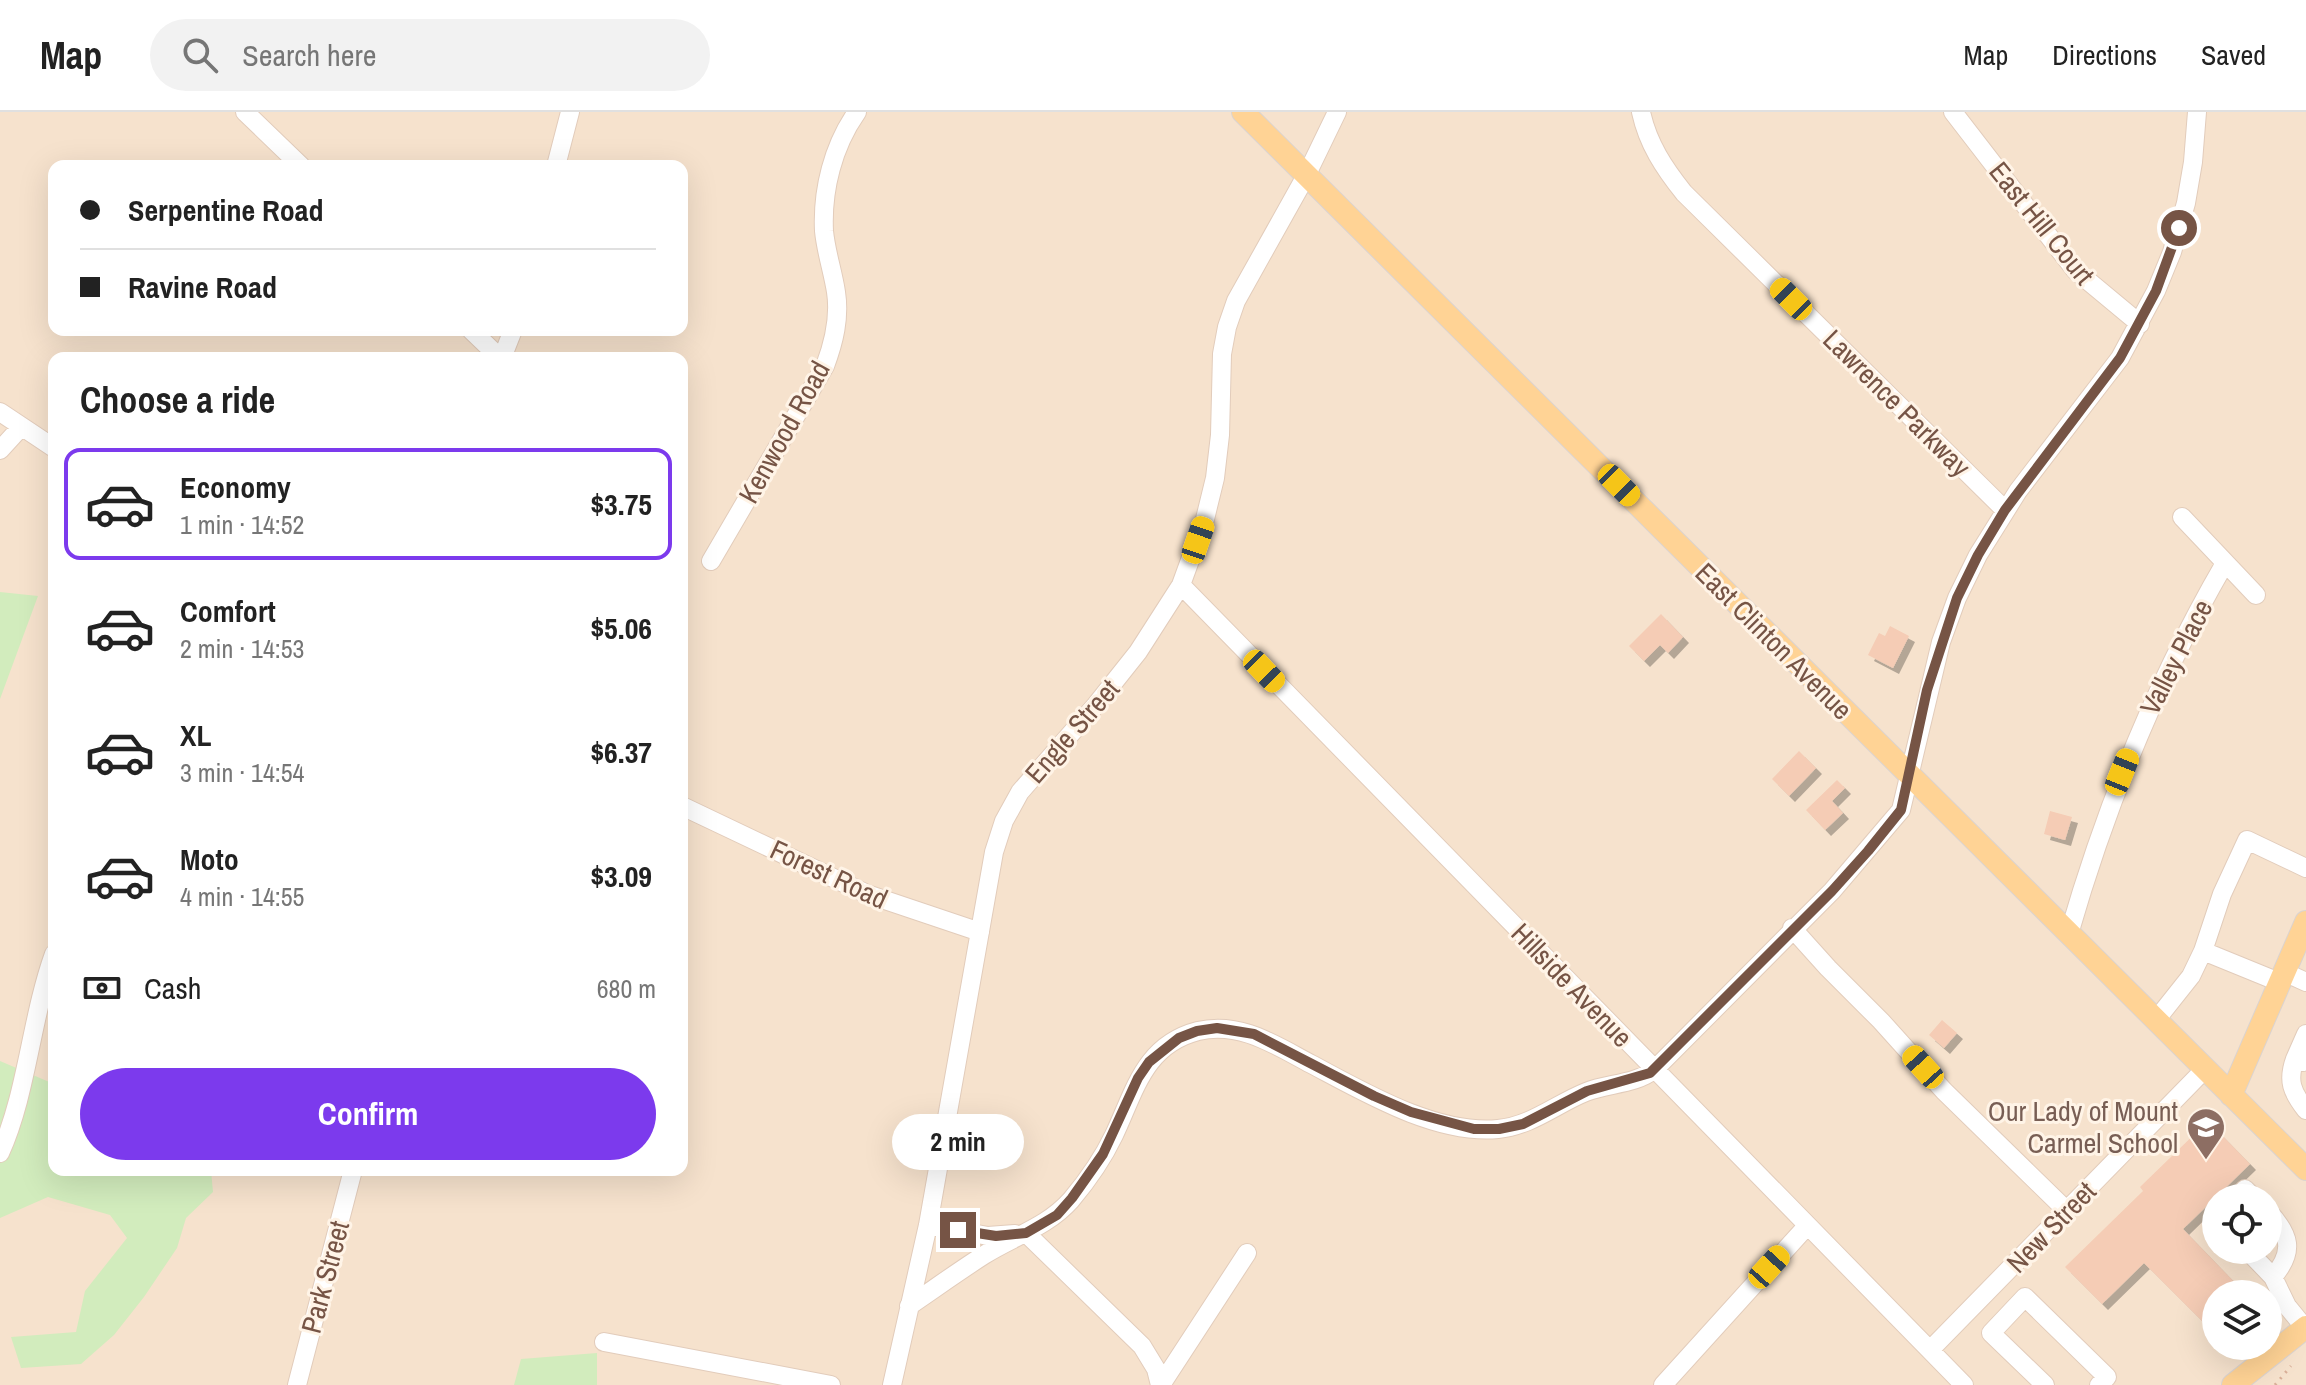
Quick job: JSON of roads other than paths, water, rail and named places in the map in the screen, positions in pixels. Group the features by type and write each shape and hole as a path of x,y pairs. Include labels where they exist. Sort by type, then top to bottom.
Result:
{"main road":[{"name":"East Clinton Avenue","path":"1243,112 2306,1169"},
{"path":"2231,1095 2306,922"},
{"path":"2233,1385 2306,1327"}],"street":[{"path":"245,112 295,160"},
{"path":"558,160 570,112"},
{"name":"Kenwood Road","path":"711,561 825,366 834,341 836,293 824,232 824,205 837,149 857,112"},
{"name":"Engle Street","path":"892,1385 928,1225 994,852 1004,821 1020,792 1138,652 1181,585 1205,519 1215,478 1220,435 1222,354 1227,327 1236,301 1307,174 1337,112"},
{"name":"Lawrence Parkway","path":"1641,112 1652,146 1684,193 2005,510"},
{"name":"East Hill Court","path":"1953,112 2075,270 2140,324"},
{"path":"909,1306 985,1254 1057,1215 1094,1169 1112,1139 1138,1078 1149,1062 1171,1043 1197,1031 1227,1029 1254,1034 1411,1112 1474,1129 1499,1129 1523,1124 1587,1091 1639,1078 1655,1069 1868,851 1901,810 1927,690 1946,628 1978,555 2005,510 2102,384 2140,324 2172,252 2186,203 2197,112"},
{"path":"477,336 495,352"},
{"path":"0,412 48,444"},
{"path":"0,450 21,427"},
{"path":"2182,517 2256,595"},
{"name":"Valley Place","path":"2069,934 2113,795 2141,727 2171,661 2225,563"},
{"name":"Hillside Avenue","path":"1181,585 1930,1350 1953,1381"},
{"name":"Forest Road","path":"688,809 867,894 980,932"},
{"path":"2156,1020 2191,976 2222,894 2247,840 2306,868"},
{"path":"1792,928 1944,1091 2067,1211"},
{"path":"2203,951 2281,977 2306,982"},
{"path":"0,1153 15,1108 40,994 48,971"},
{"path":"2306,1034 2301,1061 2290,1082 2292,1091 2306,1110"},
{"name":"New Street","path":"1930,1350 2205,1069"},
{"name":"Park Street","path":"297,1385 351,1176"},
{"path":"928,1225 988,1236 1026,1233 1142,1346 1156,1369 1161,1385"},
{"path":"1663,1385 1807,1226"},
{"path":"2273,1277 2283,1265 2288,1247 2282,1230"},
{"path":"1161,1385 1247,1253"},
{"path":"2260,1264 2273,1277 2287,1306 2306,1327"},
{"path":"2045,1385 1991,1333 2025,1297 2107,1377 2099,1385"},
{"path":"604,1342 831,1385"}],"place":[{"name":"Our Lady of Mount Carmel School","path":"2206,1161"}]}
